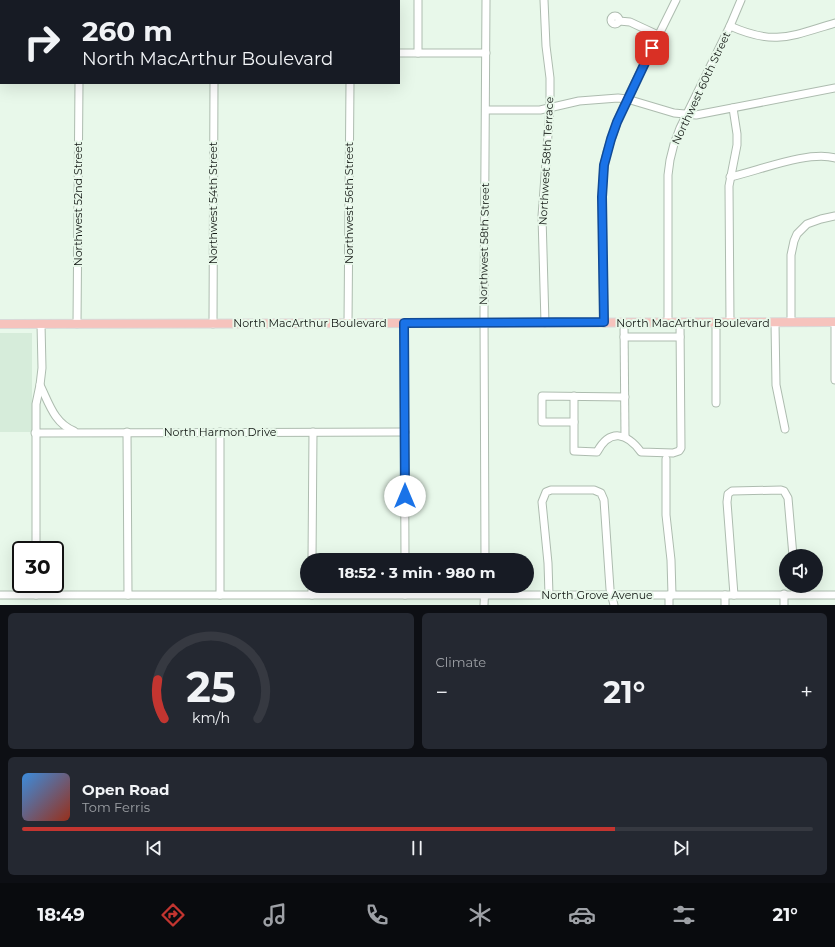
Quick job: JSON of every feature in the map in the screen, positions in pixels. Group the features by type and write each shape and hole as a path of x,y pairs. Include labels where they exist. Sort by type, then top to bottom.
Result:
{"main road":[{"name":"North MacArthur Boulevard","path":"0,324 835,322"}],"street":[{"path":"418,0 418,53"},
{"name":"Northwest 58th Street","path":"484,553 486,0"},
{"name":"Northwest 58th Terrace","path":"544,0 546,46 550,78 550,108 542,216 545,323"},
{"path":"604,322 602,197 603,176 607,152 628,99 676,0"},
{"name":"Northwest 60th Street","path":"668,323 668,175 670,160 674,144 686,115 730,26 741,0"},
{"path":"619,21 630,22 658,35"},
{"path":"730,26 754,36 777,38 791,36 835,23"},
{"path":"400,53 486,53"},
{"name":"Northwest 52nd Street","path":"77,324 79,84"},
{"name":"Northwest 54th Street","path":"213,324 214,84"},
{"name":"Northwest 56th Street","path":"348,323 350,84"},
{"path":"486,110 530,110 550,108 593,99 618,98 628,99 662,110 686,115 706,113 835,88"},
{"path":"730,322 730,177 737,145 736,124 733,108"},
{"path":"730,177 810,156 828,156 835,158"},
{"path":"791,322 791,255 794,241 797,234 807,224 835,216"},
{"path":"716,322 716,403"},
{"path":"775,322 776,385 785,429"},
{"path":"835,322 835,380"},
{"path":"404,323 405,553"},
{"path":"624,323 625,437"},
{"path":"574,396 574,451 597,452 604,442 613,436 625,437 630,440 640,452 673,453 679,451 681,448 680,323"},
{"path":"36,541 35,432 36,404 42,368 42,324"},
{"path":"624,337 680,337"},
{"path":"40,385 56,418 67,428 77,432"},
{"path":"574,422 542,422 542,396 625,397"},
{"name":"North Harmon Drive","path":"35,432 405,432"},
{"path":"127,432 128,595"},
{"path":"220,432 220,595"},
{"path":"312,432 312,553"},
{"path":"666,459 666,510 670,560 670,595 668,605"},
{"path":"549,595 548,563 542,506 543,498 548,491 594,490 601,493 603,496 610,589 614,605"},
{"path":"734,595 727,498 728,494 732,491 781,490 786,494 788,498 792,549"},
{"path":"784,594 784,605"},
{"name":"North Grove Avenue","path":"0,595 835,595"},
{"path":"484,595 484,605"},
{"path":"725,595 725,605"}],"shaded area":[{"path":"0,333 32,333 32,432 0,432"}],"route":[{"path":"405,496 404,323 604,322 602,197 604,165 617,122 652,48"}]}
